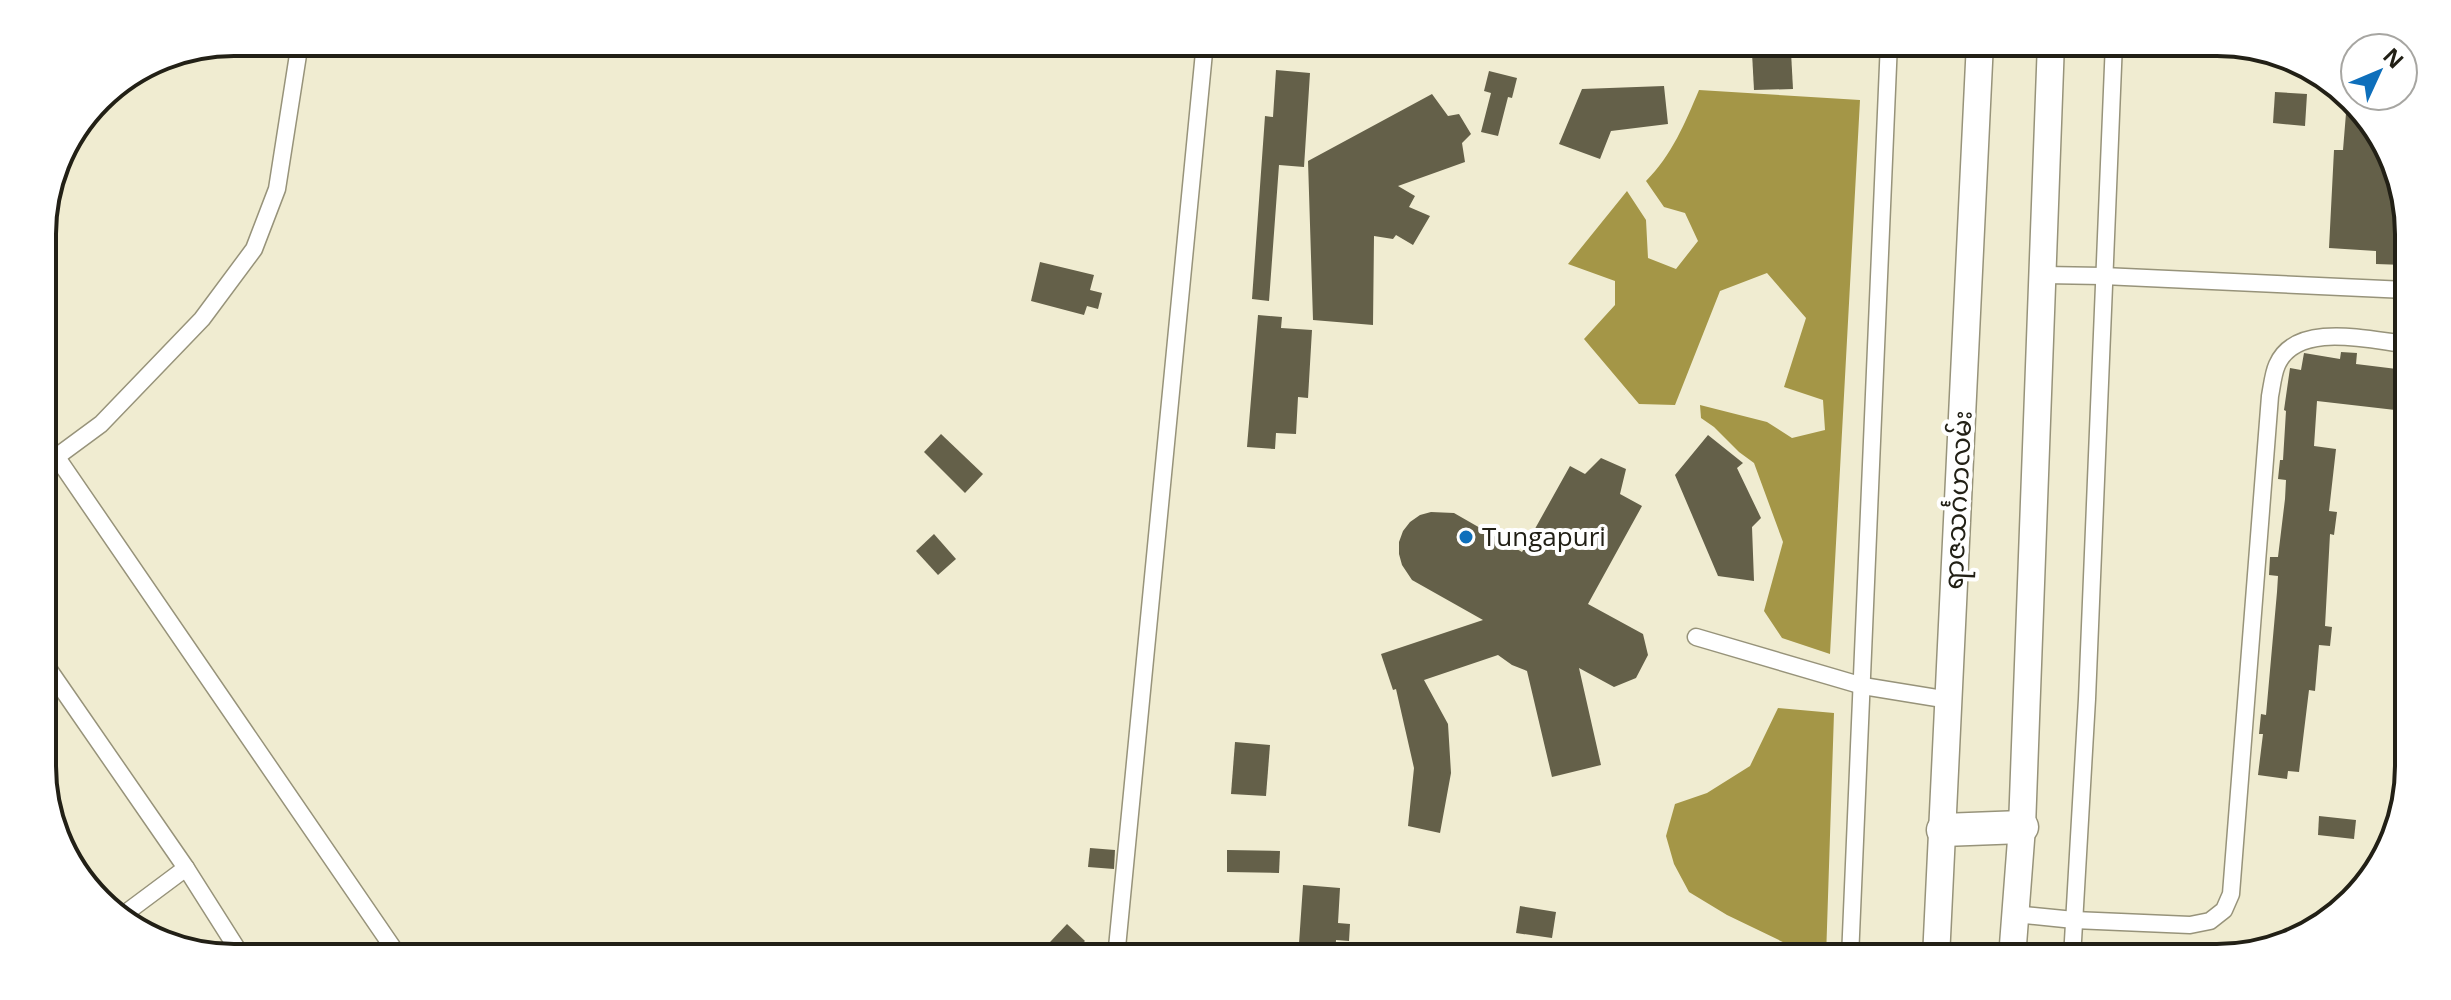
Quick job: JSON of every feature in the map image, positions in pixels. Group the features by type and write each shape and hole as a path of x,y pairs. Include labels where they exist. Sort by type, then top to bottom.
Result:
{"highway":[{"path":"1943,830 2022,827"}],"main road":[{"name":"ရာဇသင်္ဂဟလမ်း","path":"1937,944 1979,56"},
{"path":"2013,944 2022,827 2051,56"}],"street":[{"path":"56,457 101,424 202,319 254,249 277,189 298,56"},
{"path":"1117,944 1204,56"},
{"path":"1851,944 1888,56"},
{"path":"2073,944 2087,699 2113,56"},
{"path":"2044,275 2395,289"},
{"path":"2015,914 2190,925 2210,921 2224,910 2231,894 2270,396 2277,364 2288,349 2301,340 2323,336 2395,343"},
{"path":"56,470 390,944"},
{"path":"1696,637 1863,686 1949,700"},
{"path":"56,680 186,868 234,944"},
{"path":"130,910 186,868"}],"shaded area":[{"path":"1699,90 1860,100 1830,654 1782,638 1764,611 1783,542 1754,463 1701,418 1700,405 1767,422 1792,438 1825,430 1823,400 1784,387 1806,318 1767,273 1720,291 1675,405 1639,404 1584,339 1615,305 1615,281 1568,264 1627,191 1646,220 1648,258 1676,269 1698,241 1685,213 1664,207 1646,181 1671,149"},
{"path":"1778,708 1834,713 1826,944 1787,944 1727,915 1689,892 1674,864 1666,836 1675,804 1707,793 1750,766"}],"building":[{"path":"1752,56 1791,56 1793,89 1754,90"},
{"path":"1276,70 1310,73 1304,167 1279,165 1269,301 1252,299 1265,116 1273,117"},
{"path":"1489,71 1517,78 1512,98 1508,97 1498,136 1481,132 1491,93 1484,91"},
{"path":"1664,86 1668,124 1611,131 1600,159 1559,144 1582,89"},
{"path":"2275,92 2307,94 2305,126 2273,123"},
{"path":"1432,94 1448,116 1459,114 1471,134 1462,143 1465,162 1398,186 1415,196 1409,207 1430,216 1413,245 1396,235 1393,239 1374,236 1373,325 1313,320 1308,161"},
{"path":"2347,112 2371,145 2389,188 2395,265 2376,264 2376,251 2329,248 2334,150 2343,150"},
{"path":"1040,262 1094,275 1090,290 1102,293 1098,309 1087,306 1084,315 1031,301"},
{"path":"1258,315 1282,317 1281,328 1312,330 1308,398 1298,397 1296,434 1276,433 1275,449 1247,447"},
{"path":"2341,352 2357,353 2356,364 2395,369 2395,410 2317,401 2314,446 2336,449 2329,511 2337,512 2334,535 2330,534 2325,626 2332,627 2330,646 2319,645 2315,691 2309,690 2299,772 2288,771 2287,779 2258,775 2263,734 2259,734 2261,714 2266,715 2278,576 2269,575 2270,557 2278,557 2285,499 2286,480 2278,479 2280,460 2283,460 2284,410 2290,368 2301,370 2304,353 2340,359"},
{"path":"941,434 983,474 965,493 924,452"},
{"path":"1708,435 1743,463 1737,468 1761,518 1752,527 1754,581 1718,576 1675,475"},
{"path":"1601,458 1626,469 1620,494 1642,506 1588,604 1643,634 1648,655 1636,678 1614,687 1579,668 1601,765 1552,777 1527,671 1498,655 1424,680 1448,724 1451,773 1440,833 1408,826 1414,768 1396,689 1393,690 1381,654 1483,620 1412,580 1399,554 1403,531 1420,515 1454,513 1522,552 1570,466 1585,474"},
{"path":"934,534 956,559 938,575 916,551"},
{"path":"1235,742 1270,745 1266,796 1231,794"},
{"path":"2319,816 2356,820 2354,839 2318,835"},
{"path":"1090,848 1115,850 1114,869 1088,867"},
{"path":"1227,850 1280,851 1279,873 1227,872"},
{"path":"1303,885 1340,888 1338,923 1350,924 1349,941 1299,944"},
{"path":"1520,906 1556,912 1552,938 1516,933"},
{"path":"1067,924 1085,941 1082,944 1048,944"}],"place":[{"name":"Tungapuri","path":"1466,537"}]}
